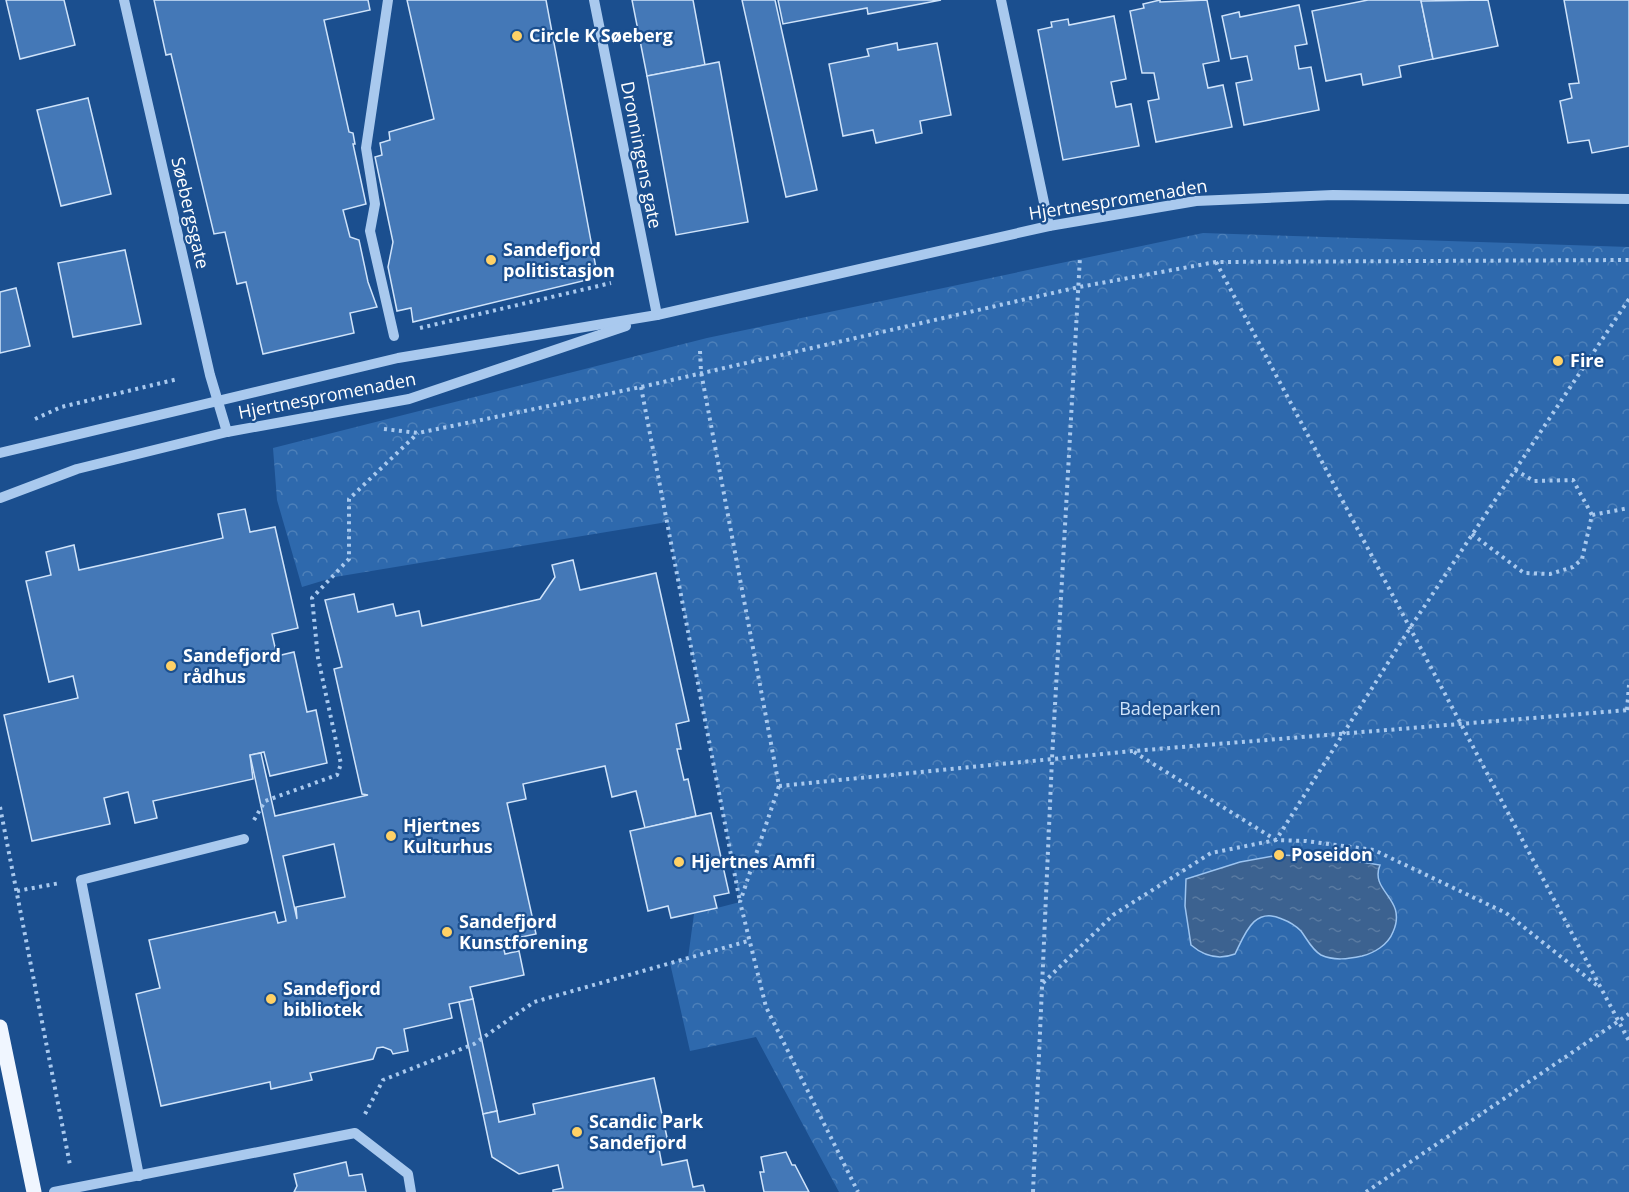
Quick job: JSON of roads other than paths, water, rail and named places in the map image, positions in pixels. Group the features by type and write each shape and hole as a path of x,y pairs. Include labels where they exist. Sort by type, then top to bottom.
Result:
{"main road":[{"path":"0,1028 34,1192"}],"street":[{"name":"Søebergsgate","path":"124,0 210,375 227,432"},
{"path":"388,0 366,148 375,204 370,231 394,336"},
{"name":"Dronningens gate","path":"594,0 657,315"},
{"path":"1001,0 1048,226"},
{"name":"Hjertnespromenaden","path":"0,453 398,358 657,315 1048,226 1196,201 1333,195 1629,199"},
{"name":"Hjertnespromenaden","path":"0,498 66,472 227,432 409,399 657,315"},
{"path":"139,1176 81,880 244,839"},
{"path":"54,1192 355,1133 408,1174 411,1192"}],"water":[{"path":"1279,855 1331,857 1380,865 1378,874 1380,882 1396,911 1393,932 1388,941 1367,955 1346,959 1331,958 1318,953 1294,925 1272,916 1264,916 1252,924 1235,954 1223,957 1212,956 1191,945 1185,906 1186,879 1240,862"}],"place":[{"name":"Circle K Søeberg","path":"517,36"},
{"name":"Sandefjord politistasjon","path":"491,260"},
{"name":"Fire","path":"1558,361"},
{"name":"Sandefjord rådhus","path":"171,666"},
{"name":"Hjertnes Kulturhus","path":"391,836"},
{"name":"Poseidon","path":"1279,855"},
{"name":"Hjertnes Amfi","path":"679,862"},
{"name":"Sandefjord Kunstforening","path":"447,932"},
{"name":"Sandefjord bibliotek","path":"271,999"},
{"name":"Scandic Park Sandefjord","path":"577,1132"}],"park label":[{"name":"Badeparken","path":"1170,709"}]}
